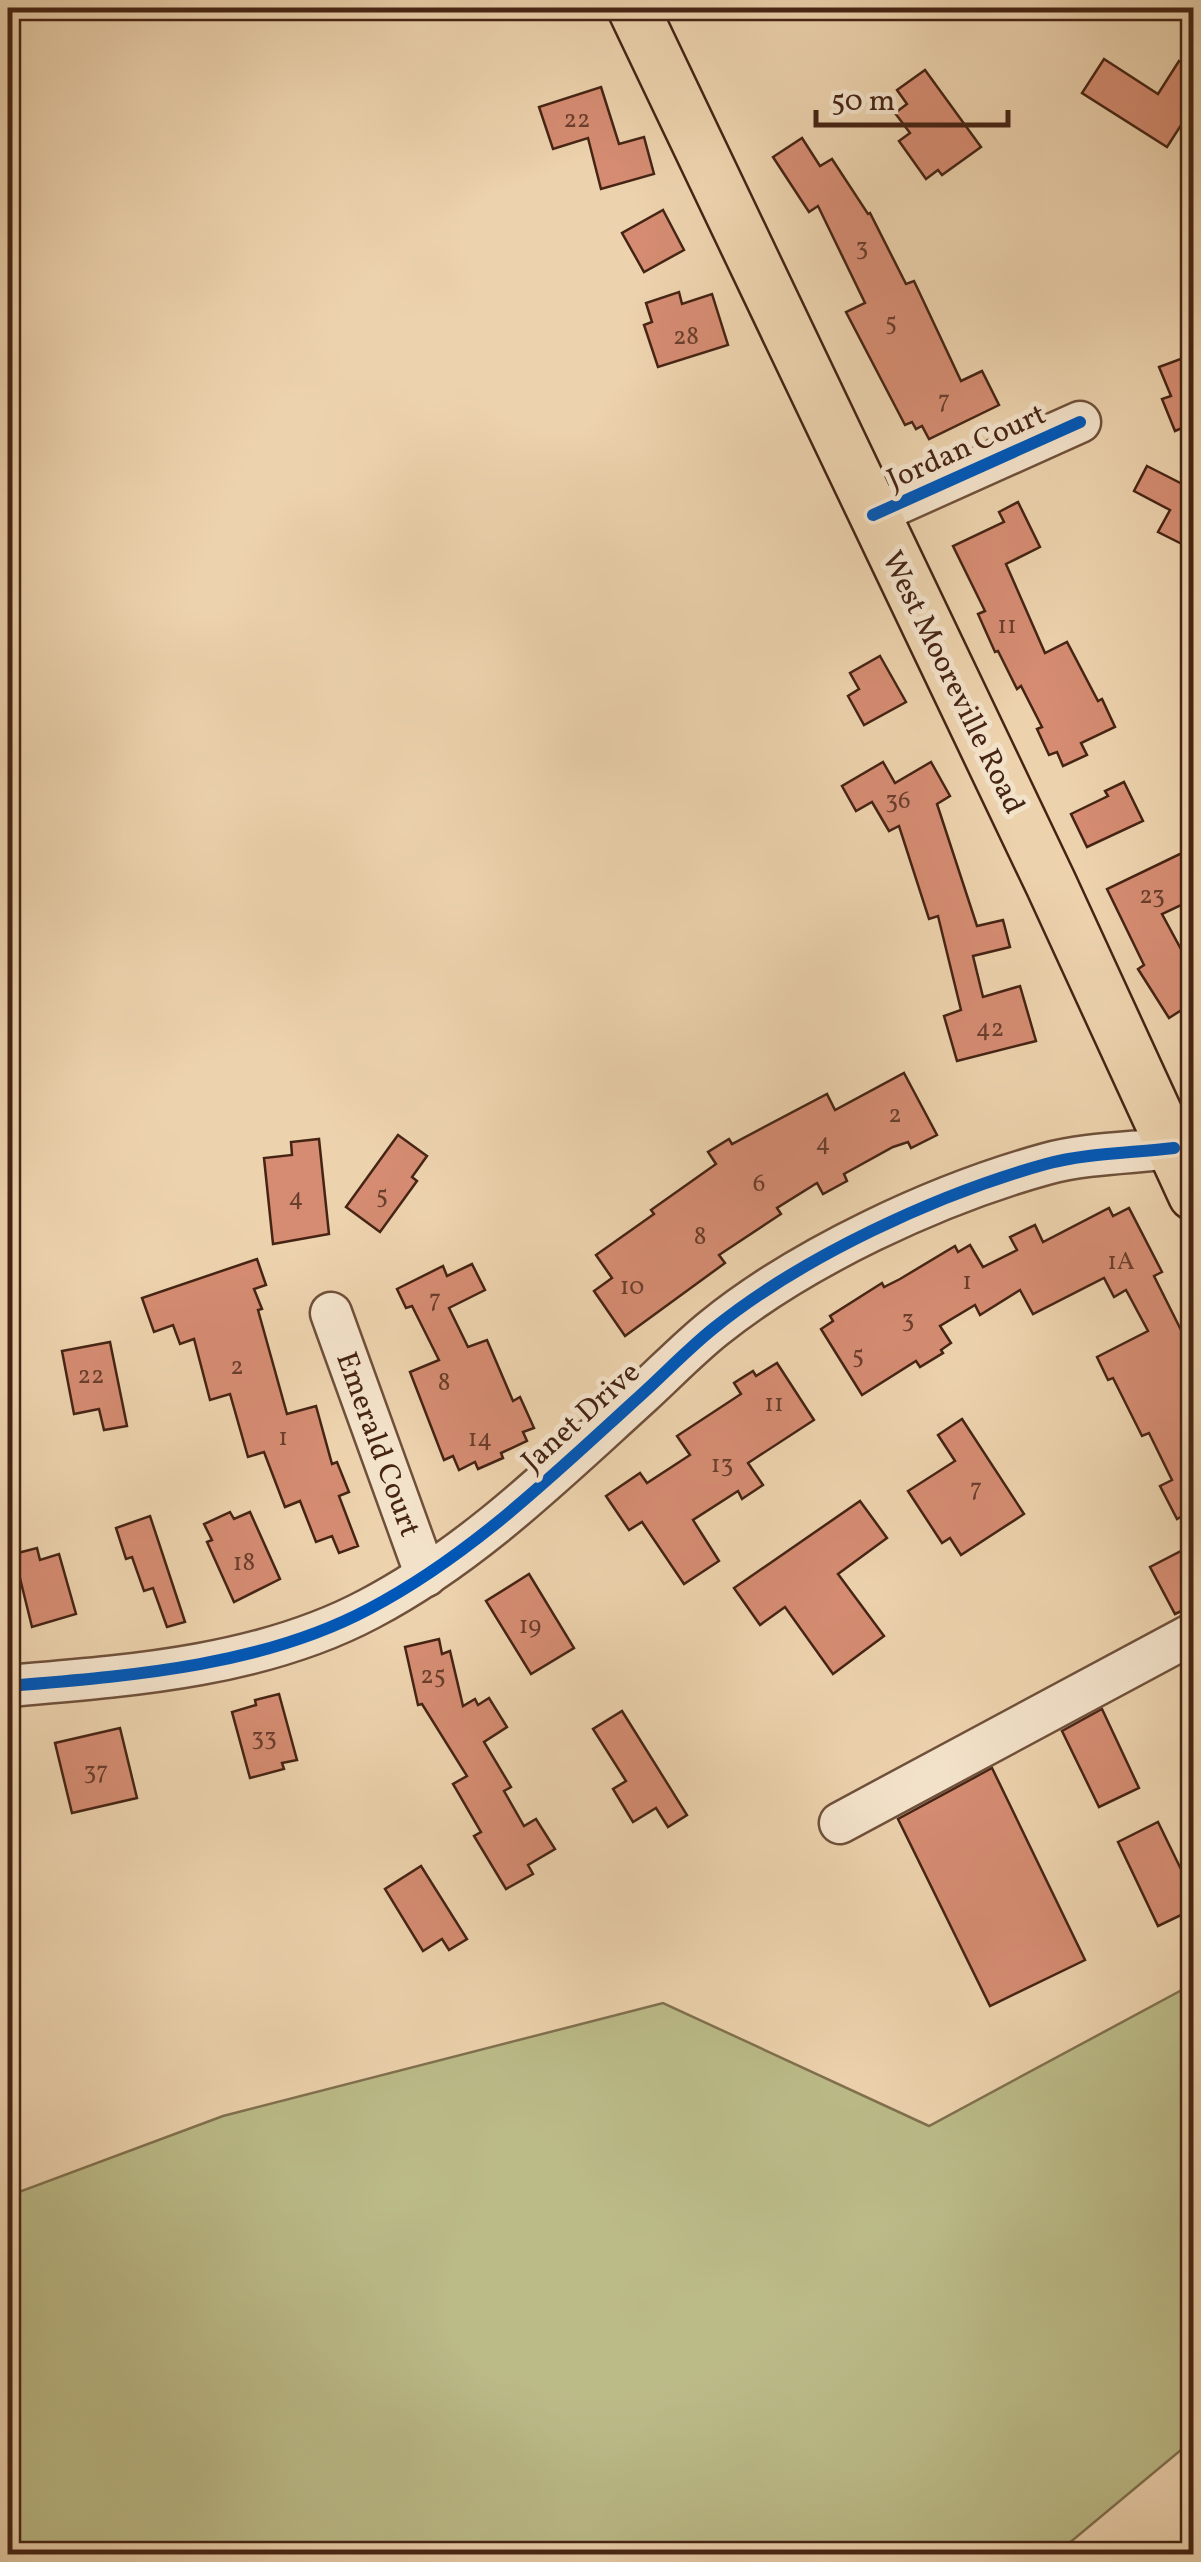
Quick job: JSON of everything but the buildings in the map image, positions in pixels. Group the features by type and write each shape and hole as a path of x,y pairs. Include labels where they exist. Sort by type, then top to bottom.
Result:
{"main road":[{"name":"West Mooreville Road","path":"633,8 1194,1195"}],"street":[{"name":"Jordan Court","path":"874,515 1080,422"},
{"name":"Janet Drive","path":"8,1686 122,1676 248,1653 323,1630 367,1610 426,1576 472,1543 714,1328 798,1270 919,1209 1048,1163 1174,1148"},
{"name":"Emerald Court","path":"331,1313 426,1576"},
{"path":"840,1824 1194,1633"}],"green space":[{"path":"1193,1984 1193,2440 1056,2554 8,2554 8,2196 223,2116 663,2003 929,2126"}],"cycle path":[{"path":"873,515 1080,422"},
{"path":"8,1686 192,1666 327,1629 407,1587 478,1538 714,1328 829,1253 916,1210 1046,1164 1093,1155 1174,1148"}]}
